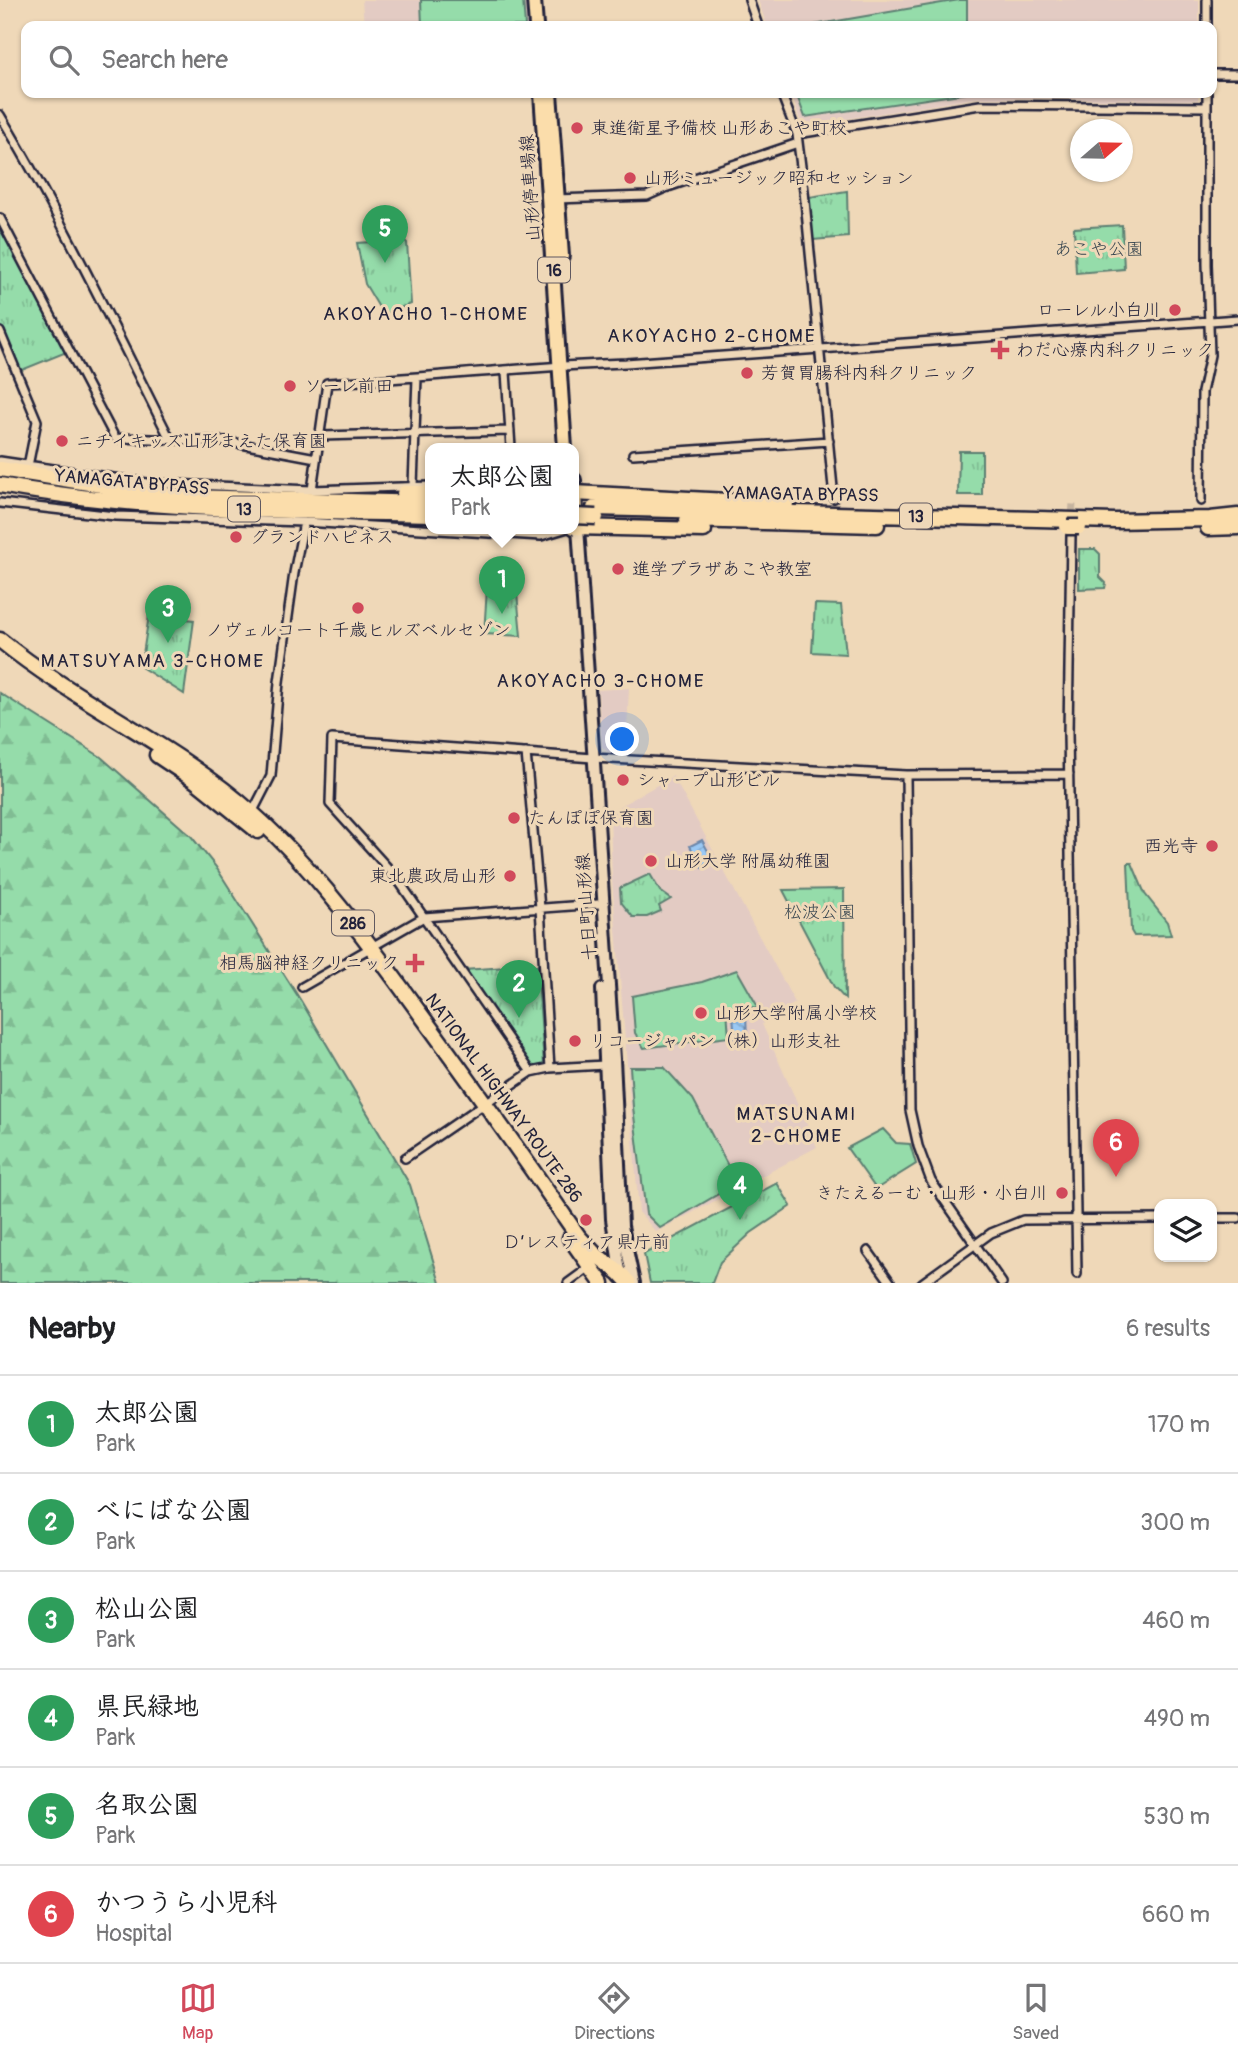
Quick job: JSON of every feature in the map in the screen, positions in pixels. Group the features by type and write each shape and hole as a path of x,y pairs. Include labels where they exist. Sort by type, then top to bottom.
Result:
{"highway":[{"path":"0,469 181,502"},
{"name":"YAMAGATA BYPASS","path":"0,477 181,502"},
{"name":"YAMAGATA BYPASS","path":"0,485 58,496 181,502 335,506 425,503"},
{"path":"335,506 383,494 425,492"},
{"path":"0,493 83,508 134,509 181,502"},
{"path":"579,494 770,503 923,516"},
{"name":"YAMAGATA BYPASS","path":"579,499 595,513 856,524 1073,529 1234,528"},
{"path":"335,506 376,519 425,522"},
{"name":"YAMAGATA BYPASS","path":"335,506 425,514"},
{"name":"YAMAGATA BYPASS","path":"579,522 595,513 1115,521 1238,516"},
{"path":"579,526 771,530 856,524"},
{"name":"NATIONAL HIGHWAY ROUTE 286","path":"0,640 66,687 204,773 282,852 368,949 592,1260 602,1283"},
{"name":"NATIONAL HIGHWAY ROUTE 286","path":"0,652 249,817"},
{"name":"NATIONAL HIGHWAY ROUTE 286","path":"592,1260 626,1281"}],"main road":[{"path":"534,0 536,21"},
{"path":"542,0 544,21"},
{"name":"山形停車場線","path":"542,98 554,199"},
{"name":"山形停車場線","path":"550,98 564,365 572,443"},
{"name":"山形停車場線","path":"564,365 565,443"},
{"name":"十日町山形線","path":"574,534 614,1059 626,1281"},
{"name":"十日町山形線","path":"591,757 612,1219 626,1281"},
{"path":"592,1260 608,1253 616,1241"}],"street":[{"path":"749,0 756,21"},
{"path":"1207,0 1207,21"},
{"path":"1217,74 1238,74"},
{"path":"783,98 797,138 834,498"},
{"path":"1201,502 1202,392 1210,355 1206,98"},
{"path":"554,199 647,196 797,138 980,106 1206,107"},
{"path":"0,115 89,279 170,439"},
{"path":"0,219 115,438 225,441 316,458"},
{"path":"312,490 327,383 1238,319"},
{"path":"0,332 37,421 28,466"},
{"path":"506,372 511,443"},
{"path":"413,485 417,378"},
{"path":"321,436 510,431"},
{"path":"633,454 829,442"},
{"path":"0,461 147,483 312,490 425,486"},
{"path":"0,503 115,516 425,529"},
{"path":"249,817 271,776 279,682 304,522"},
{"path":"1073,529 1069,774 1077,1274"},
{"path":"507,534 547,534"},
{"path":"531,1072 396,877 330,804 332,739 906,775 1069,774"},
{"path":"526,753 540,908 550,1068"},
{"path":"906,775 910,1110 918,1146 931,1181 1002,1283"},
{"path":"302,987 424,917 598,904"},
{"path":"405,1158 531,1072 550,1068 605,1065"},
{"path":"1217,1218 1238,1218"},
{"path":"922,1283 975,1244 1006,1226 1023,1220 1154,1219"},
{"path":"868,1251 891,1283"},
{"path":"568,1283 592,1260"}],"shaded area":[{"path":"362,0 526,0 528,21 364,21"},
{"path":"758,0 1199,0 1199,21 765,21"},
{"path":"793,98 977,98 802,126"},
{"path":"977,98 1198,98 1198,100"},
{"path":"629,688 626,754 608,752 602,747 598,690"},
{"name":"山形大学附属小学校","path":"673,776 795,1003 762,1024 817,1147 656,1232 639,1212 612,879 610,812"}],"green space":[{"path":"421,0 523,0 525,21 422,21"},
{"path":"959,0 967,0 967,21 837,21"},
{"path":"798,98 933,98 805,117"},
{"path":"847,191 848,237 813,240 809,197"},
{"path":"0,220 69,351 17,372 0,332"},
{"name":"あこや公園","path":"1122,225 1124,269 1076,273 1074,228"},
{"path":"404,240 407,243 411,304 383,314 365,284 357,243"},
{"path":"959,451 982,451 982,495 958,495"},
{"path":"1079,549 1095,549 1100,554 1100,577 1106,583 1105,588 1079,589"},
{"path":"487,588 513,589 517,593 521,636 484,634"},
{"path":"815,604 841,605 846,654 812,652"},
{"path":"149,615 194,620 184,694 141,667"},
{"path":"0,693 101,757 191,836 216,867 301,1001 410,1185 440,1283 0,1283"},
{"path":"1128,863 1132,863 1145,894 1167,922 1171,935 1134,936 1131,931"},
{"path":"650,874 660,891 671,899 659,906 661,911 647,917 633,917 621,902 620,888"},
{"name":"松波公園","path":"844,889 845,999 834,987 783,890"},
{"path":"537,965 544,1065 532,1067 464,970"},
{"path":"737,970 758,1007 727,1009 729,1037 644,1048 635,1033 632,996 702,982"},
{"path":"630,1067 664,1067 693,1099 737,1183 660,1228 646,1214"},
{"path":"883,1129 896,1143 910,1144 916,1164 876,1189 847,1148"},
{"path":"777,1183 791,1206 751,1233 720,1262 712,1283 650,1283 644,1254"}],"water":[{"path":"702,840 714,862 702,868 690,846"},
{"path":"746,1014 747,1038 735,1040 733,1015"}],"tunnel":[{"path":"1072,522 1073,502"}],"place":[{"name":"東進衛星予備校 山形あこや町校","path":"577,128"},
{"name":"山形ミュージック昭和セッション","path":"630,178"},
{"name":"名取公園","path":"385,263"},
{"name":"ローレル小白川","path":"1175,310"},
{"name":"わだ心療内科クリニック","path":"1000,350"},
{"name":"芳賀胃腸科内科クリニック","path":"747,373"},
{"name":"ソーレ前田","path":"290,386"},
{"name":"ニチイキッズ山形まえた保育園","path":"62,441"},
{"name":"グランドハピネス","path":"236,537"},
{"name":"進学プラザあこや教室","path":"618,569"},
{"name":"ノヴェルコート千歳ヒルズベルセゾン","path":"358,608"},
{"name":"太郎公園","path":"502,614"},
{"name":"松山公園","path":"168,643"},
{"name":"シャープ山形ビル","path":"623,780"},
{"name":"たんぽぽ保育園","path":"514,818"},
{"name":"西光寺","path":"1212,846"},
{"name":"山形大学 附属幼稚園","path":"651,861"},
{"name":"東北農政局山形","path":"510,876"},
{"name":"相馬脳神経クリニック","path":"415,963"},
{"name":"山形大学附属小学校","path":"701,1013"},
{"name":"べにばな公園","path":"519,1018"},
{"name":"リコージャパン（株）山形支社","path":"575,1041"},
{"name":"かつうら小児科","path":"1116,1177"},
{"name":"きたえるーむ・山形・小白川","path":"1062,1193"},
{"name":"Ｄ’レスティア県庁前","path":"586,1220"},
{"name":"県民緑地","path":"740,1220"}],"district":[{"name":"AKOYACHO 1-CHOME","path":"426,313"},
{"name":"AKOYACHO 2-CHOME","path":"712,335"},
{"name":"MATSUYAMA 3-CHOME","path":"153,660"},
{"name":"AKOYACHO 3-CHOME","path":"601,680"},
{"name":"MATSUNAMI 2-CHOME","path":"797,1124"}]}
